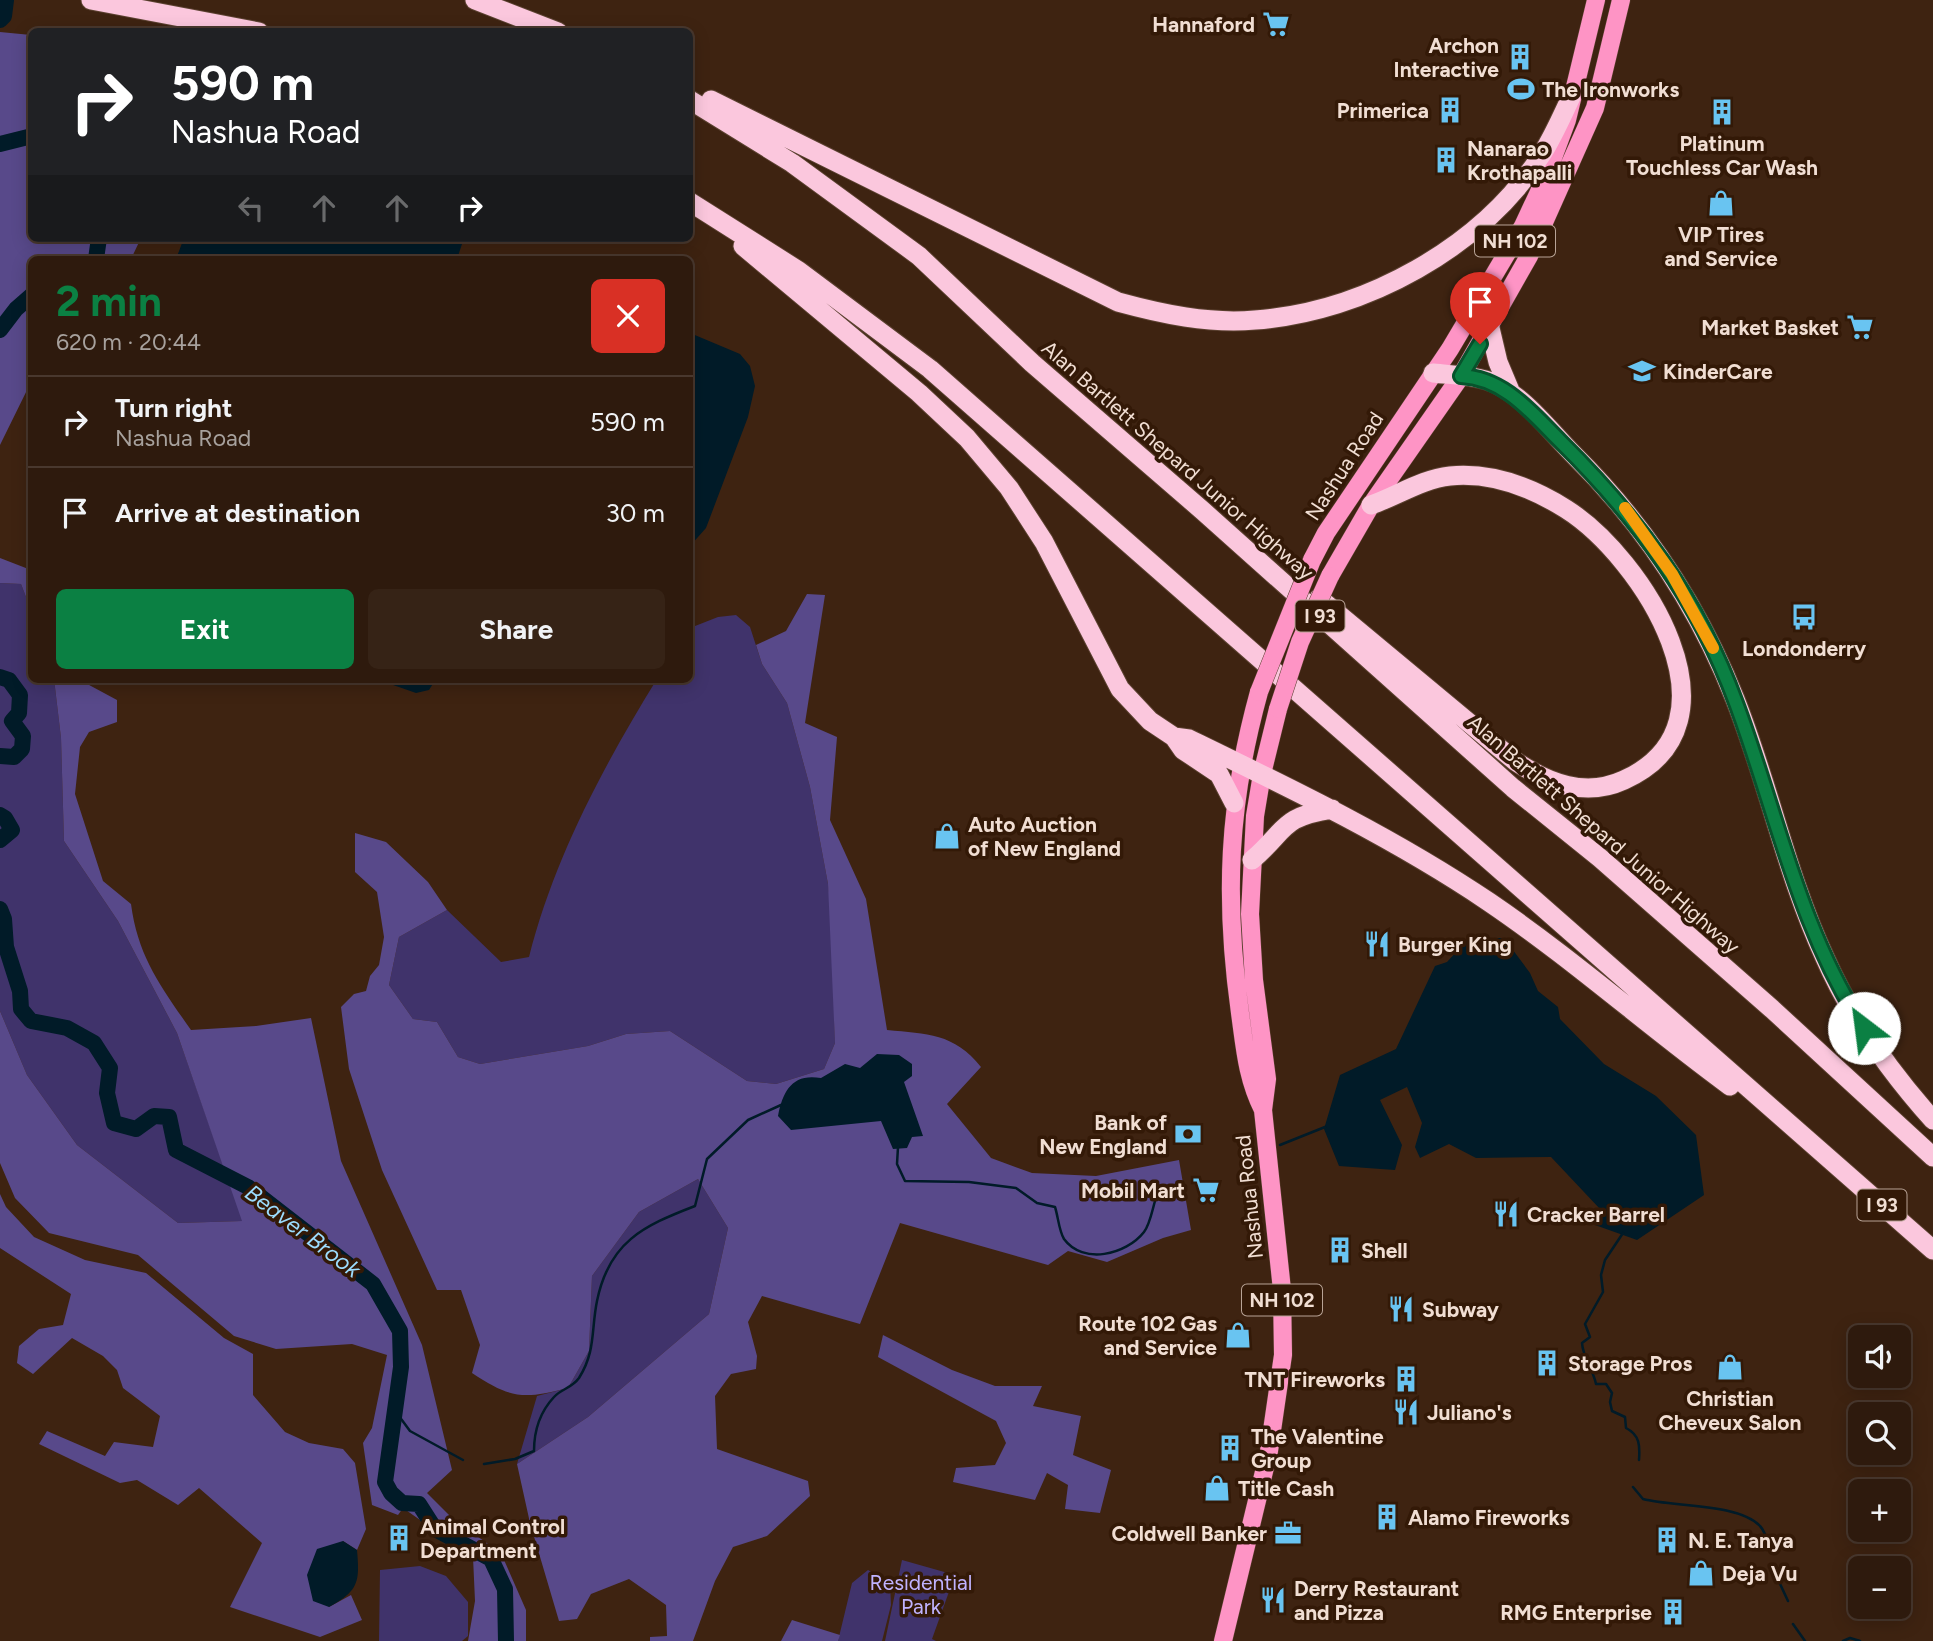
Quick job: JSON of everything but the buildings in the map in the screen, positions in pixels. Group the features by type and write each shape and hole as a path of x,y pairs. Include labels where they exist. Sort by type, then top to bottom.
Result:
{"highway":[{"path":"91,0 238,28"},
{"path":"475,0 548,28"},
{"path":"693,91 1118,302 1167,316 1233,320 1292,315 1348,301 1425,264 1494,212 1520,183 1542,154 1571,97"},
{"name":"Alan Bartlett Shepard Junior Highway","path":"693,102 792,163 889,231 919,256 1032,363 1203,511 1513,788 1600,858 1772,1009 1933,1157"},
{"name":"I 93","path":"693,204 808,277 938,376 1933,1250"},
{"path":"693,205 919,393 967,438 1009,488 1044,542 1116,684 1144,716 1174,737 1183,750 1224,779 1234,803"},
{"path":"1490,328 1498,362 1511,393"},
{"path":"1433,373 1489,380 1511,393 1625,508 1681,588 1716,654 1736,701 1798,893 1826,961 1872,1042 1933,1120"},
{"path":"1203,511 1288,573 1532,772 1572,788 1603,787 1628,779 1658,755 1668,742 1679,715 1680,677 1674,649 1658,612 1632,572 1585,523 1532,491 1506,480 1479,476 1437,478 1371,505"},
{"path":"1174,737 1189,739 1332,809 1409,851 1490,903 1596,980 1663,1037 1831,1160"},
{"path":"1252,860 1290,820 1307,813 1332,809"}],"main road":[{"name":"Nashua Road","path":"1263,1110 1250,1083 1233,960 1229,895 1234,803 1259,692 1312,560 1333,523 1433,373 1523,226 1545,180 1567,120 1596,0"},
{"name":"Nashua Road","path":"1223,1641 1278,1401 1283,1325 1263,1110 1267,1079 1253,963 1252,860 1262,774 1278,709 1300,642 1330,576 1371,505 1461,376 1490,328 1546,222 1591,119 1621,0"}],"green space":[{"path":"0,583 21,584 28,602 28,683 54,683 61,738 64,841 118,921 177,1033 243,1221 178,1223 77,1145 27,1075 0,1011"},
{"path":"736,615 750,627 762,664 787,703 810,787 832,919 835,1043 824,1069 776,1084 747,1081 670,1031 626,1034 588,1046 480,1064 458,1057 437,1022 413,1019 389,985 399,937 447,910 501,962 529,957 552,884 567,848 618,745 655,683 693,683 693,627 718,617"},
{"path":"698,1179 728,1228 709,1314 588,1417 517,1464 537,1396 568,1388 589,1351 592,1276 639,1212"},
{"name":"Residential Park","path":"902,1560 955,1575 932,1639 936,1641 885,1641"},
{"path":"420,1566 446,1576 468,1602 468,1636 462,1641 379,1641 380,1570"},
{"path":"868,1570 890,1583 891,1605 882,1641 838,1641 852,1583"}],"shaded area":[{"path":"0,32 28,35 28,242 139,242 132,256 28,256 28,388 0,445"},
{"path":"0,558 28,569 28,602 21,584 0,583"},
{"path":"807,594 825,595 805,723 837,737 830,820 866,899 887,1030 950,1041 961,1047 981,1067 947,1104 991,1158 1032,1173 1096,1176 1179,1160 1191,1230 1163,1238 1107,1262 1068,1251 1048,1265 900,1223 860,1324 762,1296 748,1322 757,1356 756,1369 731,1374 715,1396 717,1449 808,1481 810,1496 767,1536 733,1547 715,1581 693,1641 650,1641 650,1637 667,1636 666,1605 629,1579 591,1594 577,1619 559,1621 530,1523 517,1464 588,1417 709,1314 728,1228 698,1179 639,1212 592,1276 589,1351 568,1388 539,1394 517,1394 497,1388 472,1373 480,1345 461,1290 437,1290 382,1170 349,1069 341,1007 354,994 366,991 370,976 379,965 384,937 377,892 355,872 355,833 386,842 428,882 447,910 399,937 389,985 413,1019 437,1022 458,1057 480,1064 588,1046 626,1034 670,1031 747,1081 776,1084 824,1069 835,1043 828,884 810,787 787,703 762,664 756,645 786,631"},
{"path":"54,683 85,683 117,700 117,722 89,732 80,747 75,794 103,881 131,904 139,940 152,971 191,1030 256,1026 311,1018 341,1161 422,1345 452,1470 427,1493 454,1520 501,1553 526,1610 526,1641 468,1641 475,1601 473,1557 403,1508 398,1515 372,1505 363,1443 372,1428 387,1355 352,1344 276,1349 234,1336 138,1255 49,1233 15,1198 0,1163 0,1011 27,1075 77,1145 178,1223 242,1221 177,1033 118,921 64,841 61,738"},
{"path":"0,1194 6,1207 34,1237 85,1260 146,1273 224,1338 253,1354 253,1395 285,1432 309,1443 343,1449 355,1463 366,1529 357,1550 343,1541 329,1607 351,1595 362,1620 320,1637 230,1607 262,1543 199,1488 178,1505 137,1480 120,1483 39,1444 47,1431 105,1456 114,1442 153,1447 160,1416 123,1388 117,1370 103,1356 72,1338 33,1374 17,1363 19,1346 39,1329 63,1325 71,1294 0,1248"},
{"path":"883,1335 952,1370 995,1386 1042,1386 1033,1406 1081,1416 1073,1455 1111,1470 1100,1513 1065,1509 1068,1485 1047,1473 1035,1500 953,1482 956,1468 995,1465 1006,1443 996,1421 878,1357"},
{"path":"792,1620 840,1635 838,1641 781,1641"}],"water":[{"path":"182,242 463,242 458,256 177,256"},
{"path":"693,334 740,354 750,366 755,386 748,417 706,528 693,543"},
{"path":"387,683 433,683 429,690 416,693"},
{"path":"1469,938 1504,938 1530,973 1538,991 1558,1007 1560,1019 1604,1064 1656,1096 1696,1135 1704,1195 1637,1240 1595,1225 1600,1209 1551,1157 1476,1158 1449,1144 1420,1158 1415,1147 1422,1123 1407,1087 1380,1100 1402,1145 1395,1170 1339,1166 1324,1129 1340,1075 1396,1049 1435,966 1447,962"},
{"path":"877,1054 899,1055 912,1064 912,1076 904,1082 923,1136 912,1137 907,1148 893,1149 881,1121 791,1130 778,1116 786,1091 796,1081 811,1077 821,1078 845,1064 860,1068"},
{"path":"343,1541 357,1550 357,1578 351,1591 329,1607 313,1601 307,1575 317,1549"}],"waterway":[{"name":"Beaver Brook","path":"0,20 4,16 6,0"},
{"name":"Beaver Brook","path":"0,144 28,137"},
{"name":"Beaver Brook","path":"96,256 98,242"},
{"name":"Beaver Brook","path":"0,330 28,298"},
{"name":"Beaver Brook","path":"0,677 9,680 20,695 19,713 12,721 23,736 22,749 14,757 0,756"},
{"name":"Beaver Brook","path":"0,815 12,830 0,840"},
{"name":"Beaver Brook","path":"0,909 4,919 6,947 20,991 21,1009 31,1021 67,1028 94,1043 110,1068 107,1093 114,1123 136,1129 154,1116 169,1117 176,1150 248,1187 373,1284 400,1331 401,1367 385,1482 391,1493 402,1503 419,1504 435,1529 491,1559 505,1589 506,1641"},
{"path":"484,1464 515,1459 534,1451 535,1437 545,1409 557,1394 579,1378 588,1359 597,1301 610,1264 620,1250 644,1229 695,1206 707,1159 748,1120 781,1105"},
{"path":"1280,1145 1325,1127"},
{"path":"898,1147 897,1164 905,1181 969,1182 1016,1188 1037,1203 1055,1207 1064,1239 1082,1252 1104,1254 1136,1240 1148,1225 1155,1201"},
{"path":"1623,1233 1605,1260 1601,1275 1603,1292 1585,1324 1590,1337 1582,1343 1596,1384 1606,1384 1612,1393 1612,1411 1625,1417 1626,1428 1637,1438 1639,1460"},
{"path":"396,1412 410,1431 463,1460"},
{"path":"1633,1487 1643,1499 1721,1509 1750,1519 1762,1528 1770,1551"},
{"path":"1775,1573 1788,1601"},
{"path":"1793,1624 1805,1641"},
{"path":"1843,1641 1850,1638 1860,1641"}],"slow traffic":[{"path":"1625,508 1672,574 1713,648"}],"place":[{"name":"Hannaford","path":"1276,24"},
{"name":"Archon Interactive","path":"1520,57"},
{"name":"The Ironworks","path":"1521,89"},
{"name":"Primerica","path":"1450,110"},
{"name":"Platinum Touchless Car Wash","path":"1722,112"},
{"name":"Nanarao Krothapalli","path":"1446,160"},
{"name":"VIP Tires and Service","path":"1721,203"},
{"name":"Market Basket","path":"1860,327"},
{"name":"KinderCare","path":"1642,371"},
{"name":"Londonderry","path":"1804,617"},
{"name":"Auto Auction of New England","path":"947,836"},
{"name":"Burger King","path":"1377,944"},
{"name":"Bank of New England","path":"1188,1134"},
{"name":"Mobil Mart","path":"1206,1190"},
{"name":"Cracker Barrel","path":"1506,1214"},
{"name":"Shell","path":"1340,1250"},
{"name":"Subway","path":"1401,1309"},
{"name":"Route 102 Gas and Service","path":"1238,1335"},
{"name":"Storage Pros","path":"1547,1363"},
{"name":"Christian Cheveux Salon","path":"1730,1367"},
{"name":"TNT Fireworks","path":"1406,1379"},
{"name":"Juliano's","path":"1406,1412"},
{"name":"The Valentine Group","path":"1230,1448"},
{"name":"Title Cash","path":"1217,1488"},
{"name":"Alamo Fireworks","path":"1387,1517"},
{"name":"Coldwell Banker","path":"1288,1533"},
{"name":"Animal Control Department","path":"399,1538"},
{"name":"N. E. Tanya","path":"1667,1540"},
{"name":"Deja Vu","path":"1701,1573"},
{"name":"Derry Restaurant and Pizza","path":"1273,1600"},
{"name":"RMG Enterprise","path":"1673,1612"}],"route":[{"path":"1480,344 1461,376 1489,380 1511,393 1605,486 1639,526 1696,614 1736,701 1809,921 1826,961 1864,1028"}]}
